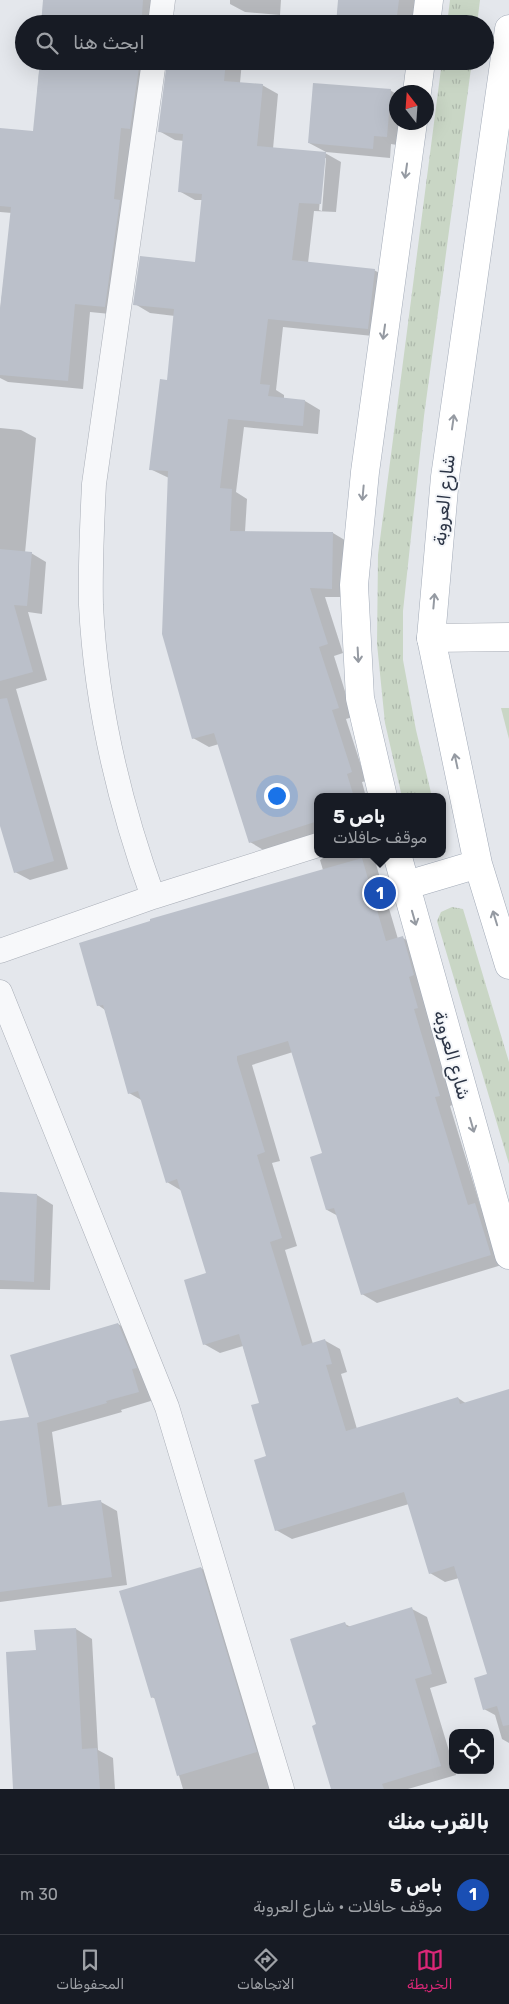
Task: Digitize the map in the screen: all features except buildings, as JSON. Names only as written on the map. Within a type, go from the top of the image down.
[{"type":"main road","points":[[427,15],[429,0]]},
{"type":"main road","name":"شارع العروبة","points":[[509,30],[445,477],[431,638],[478,864],[509,965]]},
{"type":"main road","points":[[418,85],[420,70]]},
{"type":"main road","points":[[382,793],[360,698],[354,585],[364,472],[412,130]]},
{"type":"main road","points":[[431,638],[509,637]]},
{"type":"main road","name":"شارع العروبة","points":[[398,858],[404,886],[509,1255]]},
{"type":"main road","points":[[404,886],[478,864]]},
{"type":"street","points":[[161,15],[163,0]]},
{"type":"street","points":[[153,70],[94,484],[91,606],[96,666],[105,726],[129,827],[154,897]]},
{"type":"street","points":[[0,951],[154,897],[314,846]]},
{"type":"street","points":[[0,992],[167,1407],[282,1789]]},
{"type":"green space","points":[[450,0],[480,0],[478,15],[448,15]]},
{"type":"green space","points":[[441,70],[471,70],[424,416],[403,611],[403,660],[416,730],[431,793],[401,793],[385,723],[377,644],[378,555]]},
{"type":"green space","points":[[501,708],[509,708],[509,739]]},
{"type":"green space","points":[[452,907],[463,909],[509,1062],[509,1164],[437,921],[441,912]]},
{"type":"place","name":"باص 5","points":[[380,893]]}]
